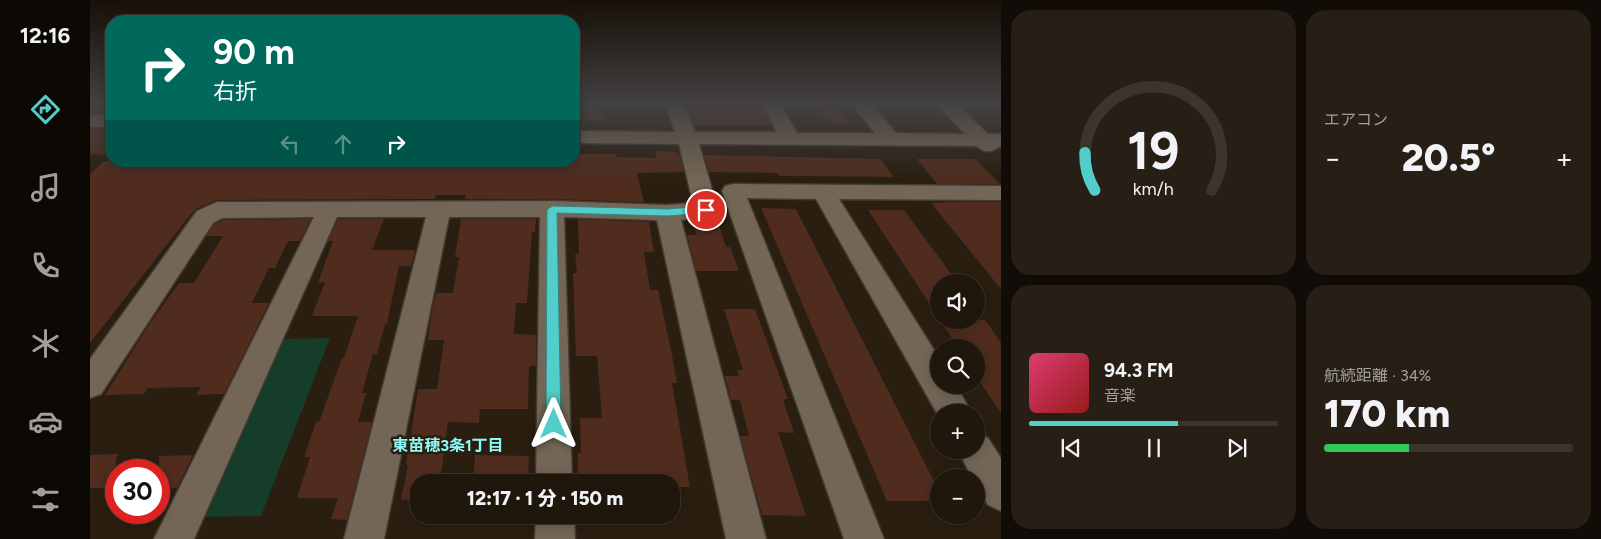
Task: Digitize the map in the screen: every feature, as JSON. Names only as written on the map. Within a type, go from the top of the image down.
[{"type":"street","points":[[90,384],[205,217],[217,210],[667,212],[706,210],[684,128]]},
{"type":"street","points":[[784,128],[791,139]]},
{"type":"street","points":[[881,128],[891,140]]},
{"type":"street","points":[[976,128],[992,140],[1001,157]]},
{"type":"street","points":[[580,137],[992,140]]},
{"type":"street","points":[[864,539],[733,191],[1001,193]]},
{"type":"street","points":[[824,192],[949,404]]},
{"type":"street","points":[[174,539],[329,210]]},
{"type":"street","points":[[364,539],[439,210]]},
{"type":"street","points":[[552,210],[554,474]]},
{"type":"street","points":[[667,212],[746,539]]},
{"type":"street","points":[[981,459],[1001,492]]},
{"type":"street","points":[[555,524],[555,539]]},
{"type":"green space","points":[[330,338],[261,516],[199,517],[280,339]]},
{"type":"building","points":[[90,129],[105,129],[105,155],[90,154]]},
{"type":"building","points":[[655,151],[677,152],[677,155],[680,155],[684,172],[637,173],[644,202],[465,199],[466,195],[436,195],[435,199],[216,200],[196,209],[191,214],[90,343],[90,174],[104,161],[105,167],[580,167],[580,154],[616,154],[617,157],[656,158]]},
{"type":"building","points":[[704,155],[880,159],[894,177],[779,176],[777,173],[709,172]]},
{"type":"building","points":[[917,159],[975,159],[1000,184],[937,184]]},
{"type":"building","points":[[1001,202],[1001,289],[931,203]]},
{"type":"building","points":[[761,208],[796,209],[930,473],[930,501],[887,501]]},
{"type":"building","points":[[868,210],[904,210],[951,274],[930,274],[930,304]]},
{"type":"building","points":[[311,219],[300,241],[288,241],[275,268],[269,268],[252,303],[269,303],[224,394],[196,395],[201,387],[148,388],[144,394],[105,395],[150,323],[179,283],[194,283],[223,236],[206,236],[214,224],[222,220]]},
{"type":"building","points":[[338,219],[384,219],[372,250],[415,250],[411,266],[399,266],[387,324],[385,324],[377,354],[373,354],[362,393],[366,393],[358,422],[372,422],[347,520],[331,519],[338,498],[297,498],[310,457],[304,457],[316,422],[319,422],[342,358],[344,358],[358,316],[312,316],[325,282],[318,283],[333,241],[328,241]]},
{"type":"building","points":[[461,219],[536,219],[535,232],[532,232],[527,303],[516,303],[514,334],[536,335],[536,366],[529,366],[528,409],[480,409],[479,423],[448,422],[441,474],[410,474],[410,500],[401,500],[408,465],[406,465],[418,389],[437,389],[444,340],[428,340],[432,310],[436,293],[453,293],[459,257],[455,257]]},
{"type":"building","points":[[578,219],[649,222],[654,252],[644,252],[650,290],[658,290],[672,355],[677,383],[672,383],[690,487],[680,487],[680,474],[578,474],[578,453],[581,453],[580,418],[602,418],[597,356],[576,356],[573,273],[577,273],[575,254],[579,254]]},
{"type":"building","points":[[700,219],[717,219],[726,247],[730,247],[739,271],[696,271],[687,235],[696,235],[693,221],[701,221]]},
{"type":"building","points":[[724,309],[755,309],[788,399],[783,399],[794,433],[778,432],[806,516],[762,515],[740,436],[749,436],[740,400],[731,400],[725,376],[739,376],[737,370],[743,370]]},
{"type":"building","points":[[985,320],[1001,343],[1001,413],[985,389],[985,339],[952,339],[946,329],[985,329]]},
{"type":"building","points":[[119,454],[116,459],[105,459],[105,488],[90,488],[90,455]]},
{"type":"building","points":[[193,455],[177,488],[170,488],[170,459],[159,459],[159,456]]},
{"type":"building","points":[[475,455],[529,456],[528,474],[474,474]]},
{"type":"district","name":"東苗穂3条1丁目","points":[[448,445]]},
{"type":"route","points":[[554,424],[552,210],[667,212],[706,210]]}]
